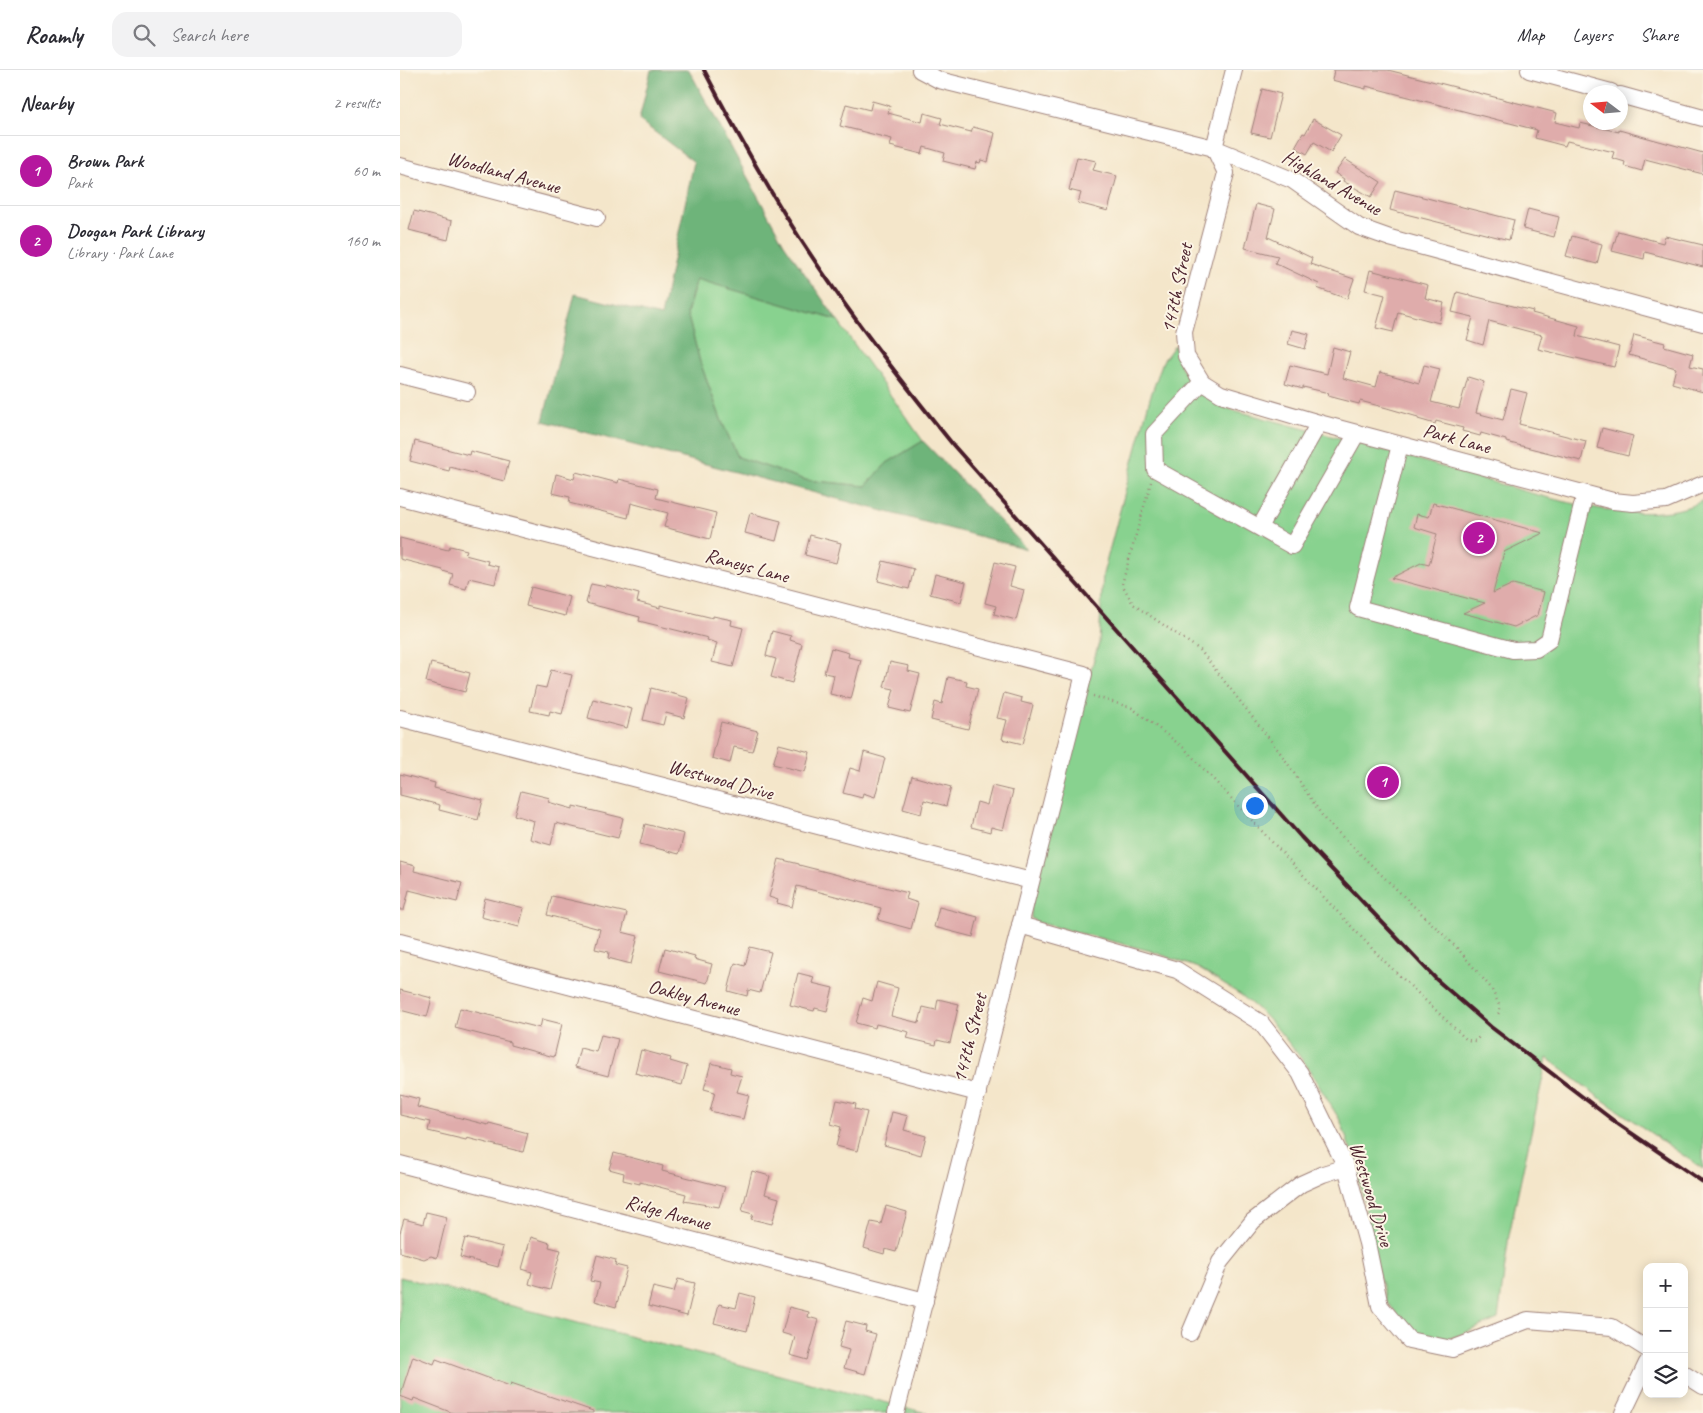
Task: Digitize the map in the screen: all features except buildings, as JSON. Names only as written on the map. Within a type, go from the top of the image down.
[{"type":"street","name":"Highland Avenue","points":[[920,70],[939,80],[1214,148],[1292,180],[1359,227],[1390,238],[1703,323]]},
{"type":"street","points":[[1214,148],[1234,70]]},
{"type":"street","points":[[1529,70],[1585,85]]},
{"type":"street","points":[[1628,97],[1703,118]]},
{"type":"street","name":"147th Street","points":[[1202,382],[1186,356],[1184,332],[1226,173],[1214,148]]},
{"type":"street","name":"Woodland Avenue","points":[[400,166],[597,218]]},
{"type":"street","points":[[400,375],[467,392]]},
{"type":"street","points":[[1202,382],[1154,434],[1155,469],[1292,546],[1357,433]]},
{"type":"street","name":"Park Lane","points":[[1202,382],[1221,394],[1319,423],[1613,501],[1633,503],[1666,500],[1703,484]]},
{"type":"street","points":[[1260,527],[1319,423]]},
{"type":"street","points":[[1400,445],[1358,608],[1513,650],[1536,649],[1549,640],[1585,494]]},
{"type":"street","name":"Raneys Lane","points":[[400,497],[1084,674]]},
{"type":"street","name":"147th Street","points":[[896,1413],[1084,674]]},
{"type":"street","name":"Westwood Drive","points":[[400,718],[1031,882]]},
{"type":"street","name":"Westwood Drive","points":[[1020,925],[1177,970],[1260,1023],[1300,1074],[1346,1167],[1367,1243],[1380,1306],[1409,1340],[1452,1348],[1528,1320],[1612,1327],[1643,1346]]},
{"type":"street","name":"Oakley Avenue","points":[[400,942],[978,1093]]},
{"type":"street","name":"Ridge Avenue","points":[[400,1164],[925,1301]]},
{"type":"street","points":[[1190,1332],[1220,1262],[1253,1221],[1301,1184],[1323,1174],[1346,1167]]},
{"type":"street","points":[[1623,1413],[1643,1371]]},
{"type":"street","points":[[1688,1377],[1703,1386]]},
{"type":"path","points":[[1155,469],[1122,584],[1133,604],[1200,650],[1282,755],[1325,820],[1458,949],[1491,988],[1500,1007],[1496,1017]]},
{"type":"path","points":[[1079,692],[1132,708],[1184,748],[1380,957],[1467,1040],[1475,1041],[1481,1035]]},
{"type":"green space","points":[[651,70],[689,70],[784,244],[837,320],[696,279],[687,313],[700,362],[722,422],[738,457],[805,480],[866,486],[887,463],[923,441],[1027,549],[543,421],[575,294],[661,316],[694,162],[639,120]]},
{"type":"green space","points":[[697,279],[837,320],[923,441],[887,463],[866,486],[805,480],[738,457],[722,422],[700,362],[687,313]]},
{"type":"green space","points":[[1175,345],[1181,366],[1192,384],[1207,397],[1226,408],[1380,449],[1538,495],[1597,508],[1627,512],[1655,512],[1681,509],[1703,500],[1703,1169],[1600,1098],[1547,1058],[1509,1235],[1498,1319],[1447,1339],[1425,1337],[1412,1332],[1387,1302],[1371,1250],[1365,1205],[1356,1166],[1341,1122],[1305,1063],[1261,1012],[1241,995],[1198,968],[1151,951],[1036,922],[1031,918],[1031,908],[1099,643],[1103,574],[1150,398],[1163,361]]},
{"type":"green space","points":[[400,1277],[888,1403],[927,1413],[400,1413]]},
{"type":"railway","points":[[704,70],[733,125],[797,234],[846,307],[907,387],[954,446],[1301,837],[1437,980],[1491,1027],[1618,1124],[1703,1182]]},
{"type":"place","name":"Doogan Park Library","points":[[1479,538]]},
{"type":"place","name":"Brown Park","points":[[1383,782]]}]
